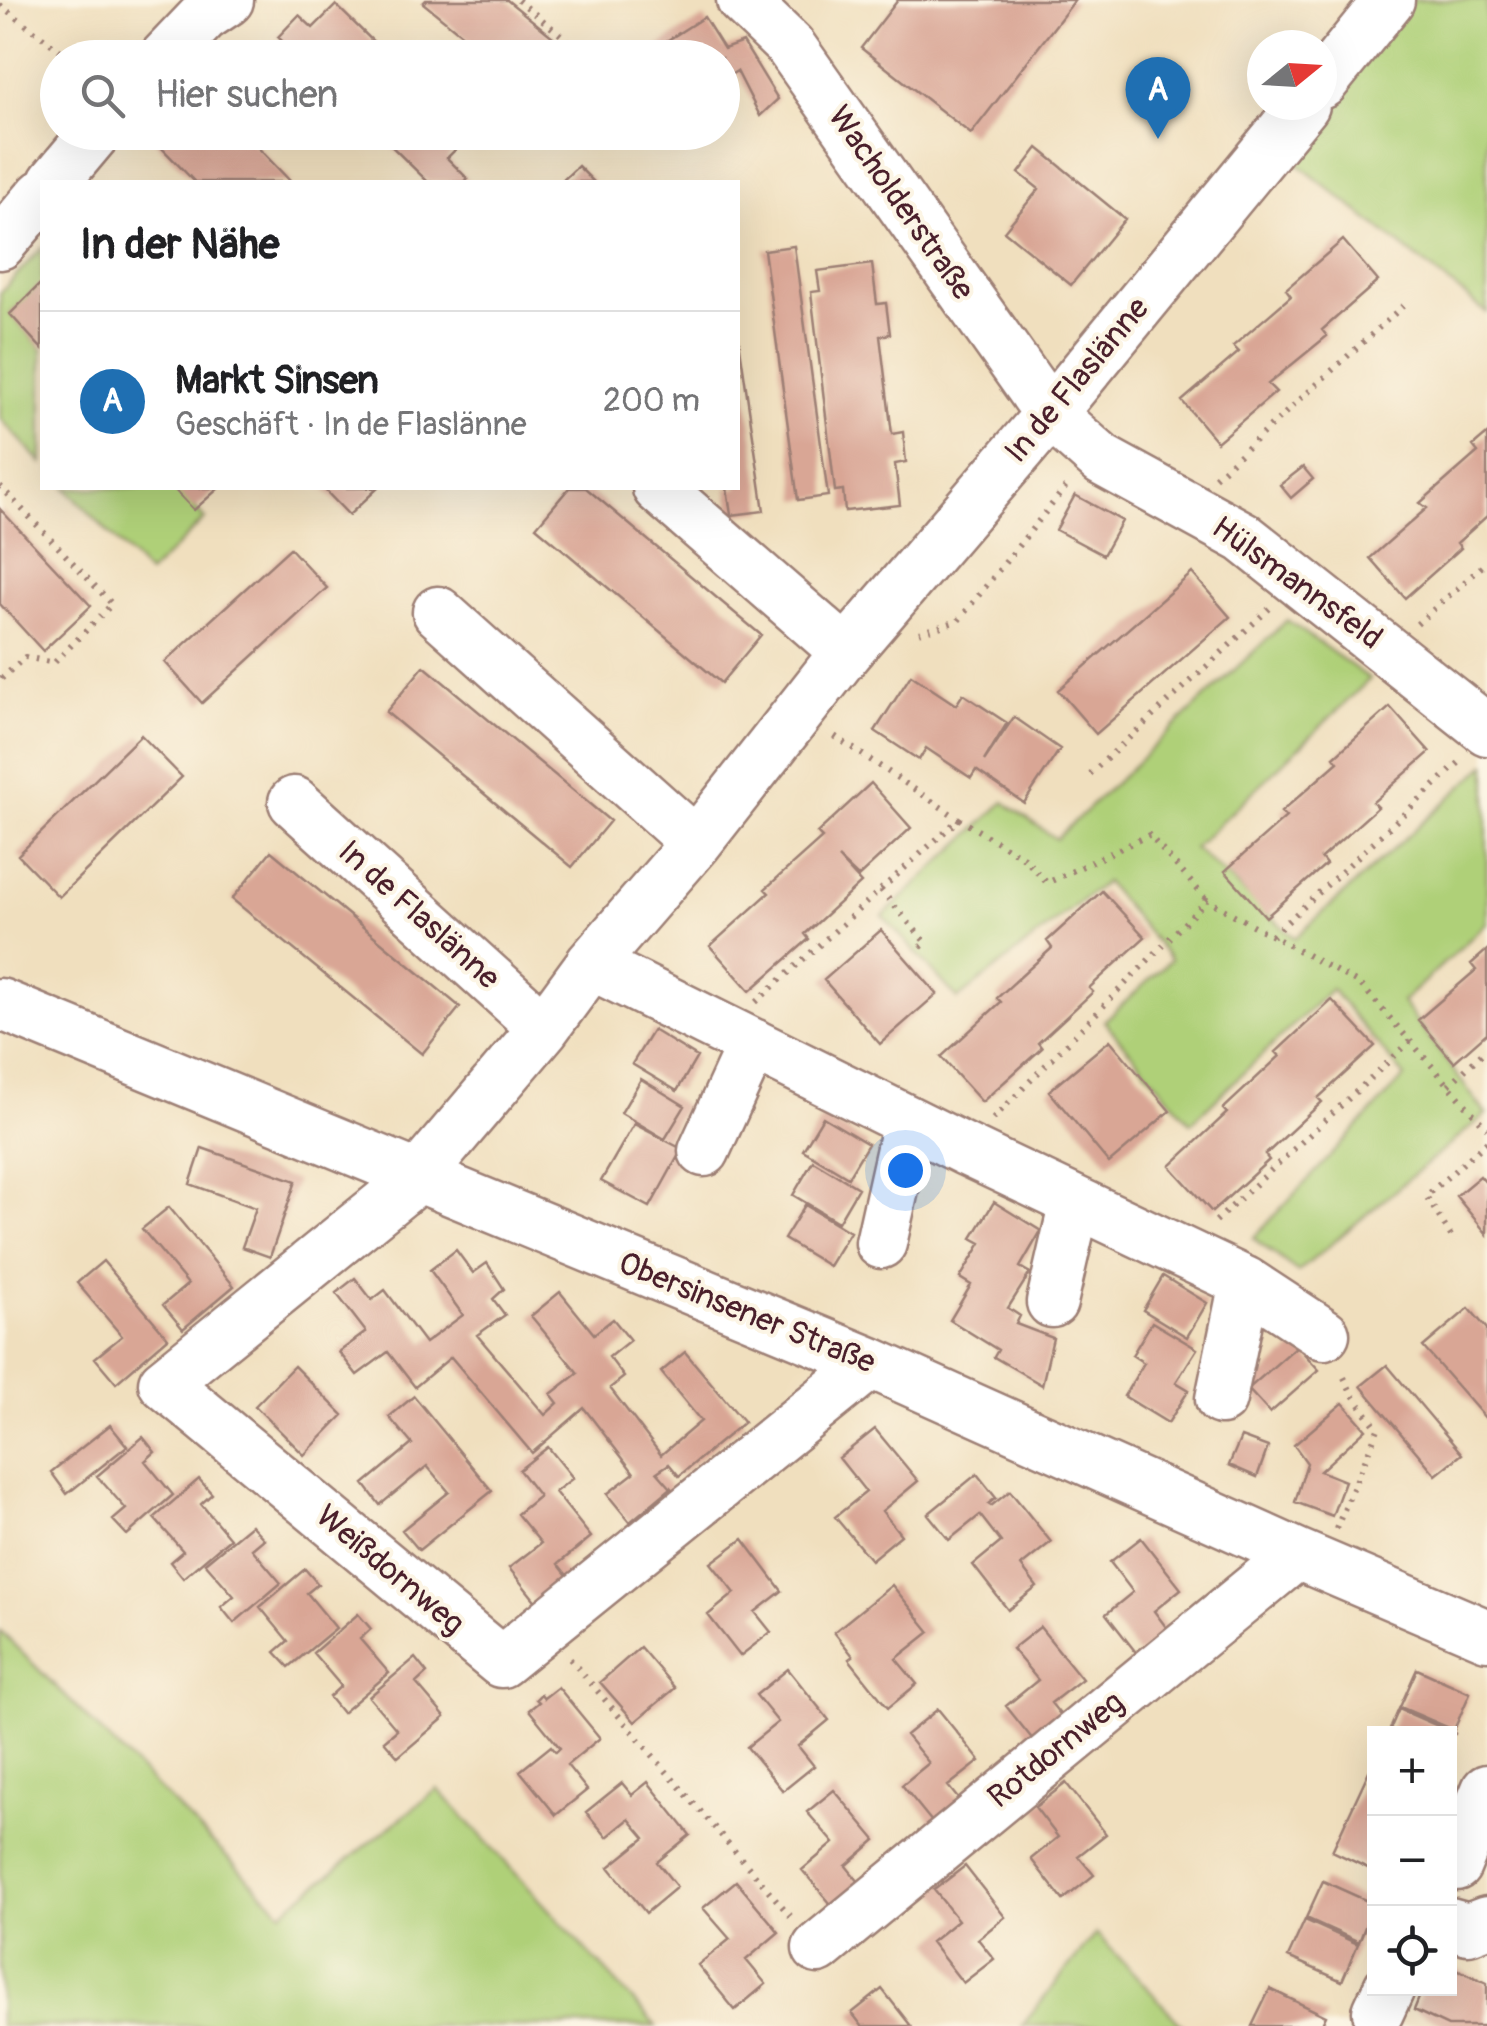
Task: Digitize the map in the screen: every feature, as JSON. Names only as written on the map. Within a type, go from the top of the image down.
[{"type":"street","points":[[181,40],[204,16],[228,0]]},
{"type":"street","name":"Wacholderstraße","points":[[742,0],[790,46],[1050,414]]},
{"type":"street","points":[[1337,65],[1390,0]]},
{"type":"street","name":"In de Flaslänne","points":[[417,1178],[544,1028],[591,964],[696,843],[846,652],[1050,414],[1292,120]]},
{"type":"street","points":[[56,180],[81,150]]},
{"type":"street","points":[[0,244],[40,198]]},
{"type":"street","name":"Hülsmannsfeld","points":[[1050,414],[1094,453],[1242,537],[1387,649],[1477,743]]},
{"type":"street","points":[[660,490],[846,652]]},
{"type":"street","points":[[438,612],[696,843]]},
{"type":"street","name":"In de Flaslänne","points":[[294,802],[544,1028]]},
{"type":"street","points":[[591,964],[908,1122],[1245,1282],[1324,1334]]},
{"type":"street","name":"Obersinsener Straße","points":[[0,1004],[417,1178],[1316,1542],[1487,1635]]},
{"type":"street","points":[[704,1151],[740,1038]]},
{"type":"street","points":[[880,1243],[908,1122]]},
{"type":"street","name":"Weißdornweg","points":[[417,1178],[164,1383],[501,1662],[870,1363]]},
{"type":"street","points":[[1052,1302],[1075,1202]]},
{"type":"street","points":[[1221,1398],[1245,1282]]},
{"type":"street","name":"Rotdornweg","points":[[818,1948],[1316,1542]]},
{"type":"street","points":[[1464,1869],[1487,1790]]},
{"type":"street","points":[[1457,1926],[1468,1930],[1487,1922]]},
{"type":"path","points":[[518,0],[567,40]]},
{"type":"path","points":[[0,5],[46,40]]},
{"type":"path","points":[[1184,505],[1405,304]]},
{"type":"path","points":[[911,633],[958,621],[1094,453]]},
{"type":"path","points":[[0,486],[112,604],[54,662],[25,657],[0,680]]},
{"type":"path","points":[[1387,649],[1487,562]]},
{"type":"path","points":[[1090,774],[1290,590],[1303,584]]},
{"type":"path","points":[[800,712],[1024,858],[1048,883],[1149,835],[1207,900],[1361,985],[1487,1129]]},
{"type":"path","points":[[1272,936],[1477,743]]},
{"type":"path","points":[[740,1038],[880,890],[959,819]]},
{"type":"path","points":[[880,890],[926,943],[916,951]]},
{"type":"path","points":[[966,1150],[1207,900]]},
{"type":"path","points":[[1181,1252],[1412,1040]]},
{"type":"path","points":[[1449,1085],[1487,1048]]},
{"type":"path","points":[[1451,1236],[1426,1196],[1487,1142]]},
{"type":"path","points":[[1316,1542],[1378,1429],[1352,1394],[1324,1334]]},
{"type":"path","points":[[543,1628],[818,1948]]},
{"type":"green space","points":[[1401,0],[1487,0],[1487,313],[1280,150],[1304,120],[1337,120],[1337,79]]},
{"type":"green space","points":[[40,250],[40,286],[10,314],[40,346],[40,461],[0,418],[0,293]]},
{"type":"green space","points":[[68,490],[177,490],[205,519],[148,574]]},
{"type":"green space","points":[[1287,620],[1370,679],[1194,848],[1295,938],[1487,764],[1487,923],[1402,1002],[1486,1114],[1298,1272],[1253,1238],[1405,1077],[1331,989],[1191,1123],[1104,1021],[1171,960],[1105,882],[958,999],[883,916],[1004,802],[1056,839]]},
{"type":"green space","points":[[0,1631],[282,1912],[438,1789],[656,2026],[0,2026]]},
{"type":"green space","points":[[1096,1933],[1183,2026],[1022,2026]]},
{"type":"building","points":[[507,0],[557,40],[469,40],[423,3]]},
{"type":"building","points":[[898,0],[1075,0],[971,134],[861,48]]},
{"type":"building","points":[[336,5],[372,40],[278,37],[299,15],[313,28]]},
{"type":"building","points":[[704,17],[718,40],[668,40]]},
{"type":"building","points":[[743,42],[778,99],[760,116],[740,77]]},
{"type":"building","points":[[1038,148],[1125,219],[1071,285],[1004,231],[1039,189],[1019,173]]},
{"type":"building","points":[[164,150],[260,150],[289,180],[193,180]]},
{"type":"building","points":[[395,150],[455,150],[447,158],[468,179],[426,180]]},
{"type":"building","points":[[578,166],[592,180],[563,180]]},
{"type":"building","points":[[1343,240],[1378,281],[1322,330],[1327,336],[1268,384],[1276,392],[1217,442],[1182,401],[1239,352],[1233,346],[1291,296],[1286,289]]},
{"type":"building","points":[[794,246],[828,496],[798,500],[764,250]]},
{"type":"building","points":[[872,264],[877,304],[886,303],[890,334],[880,336],[892,434],[903,432],[906,462],[895,464],[900,505],[845,511],[843,490],[835,491],[811,292],[820,291],[817,271]]},
{"type":"building","points":[[40,284],[40,347],[10,314]]},
{"type":"building","points":[[740,347],[764,511],[731,515],[727,490],[740,490]]},
{"type":"building","points":[[1487,434],[1487,516],[1457,543],[1461,548],[1405,598],[1370,558],[1427,508],[1420,503],[1478,452],[1473,446]]},
{"type":"building","points":[[1303,467],[1313,479],[1291,498],[1280,485]]},
{"type":"building","points":[[175,490],[217,490],[194,510]]},
{"type":"building","points":[[325,490],[376,490],[349,515]]},
{"type":"building","points":[[567,490],[588,490],[761,635],[721,683],[536,527]]},
{"type":"building","points":[[1075,495],[1122,521],[1103,555],[1056,530]]},
{"type":"building","points":[[0,509],[91,606],[43,651],[0,604]]},
{"type":"building","points":[[290,548],[327,588],[202,703],[165,662]]},
{"type":"building","points":[[1192,573],[1230,617],[1096,734],[1058,690]]},
{"type":"building","points":[[424,666],[610,821],[572,867],[386,712]]},
{"type":"building","points":[[911,675],[956,705],[963,694],[1007,723],[984,761],[1014,717],[1060,749],[1024,803],[976,770],[971,778],[926,748],[919,760],[875,731]]},
{"type":"building","points":[[1390,707],[1430,752],[1373,802],[1378,807],[1321,858],[1326,864],[1266,917],[1225,871],[1286,817],[1281,812],[1338,762],[1334,757]]},
{"type":"building","points":[[141,735],[182,777],[59,897],[18,855]]},
{"type":"building","points":[[871,783],[911,828],[858,877],[838,858],[861,883],[805,934],[809,939],[750,991],[710,946],[769,893],[765,889],[822,838],[817,833]]},
{"type":"building","points":[[271,851],[460,1007],[422,1054],[232,899]]},
{"type":"building","points":[[1102,891],[1145,937],[1089,988],[1093,992],[1038,1043],[1042,1048],[982,1102],[941,1057],[1001,1002],[997,998],[1052,948],[1047,941]]},
{"type":"building","points":[[881,930],[937,994],[880,1044],[824,980]]},
{"type":"building","points":[[1487,950],[1487,1033],[1454,1062],[1418,1020],[1476,970],[1471,964]]},
{"type":"building","points":[[1332,1000],[1375,1046],[1318,1098],[1322,1102],[1265,1155],[1269,1160],[1212,1212],[1170,1166],[1227,1113],[1223,1109]]},
{"type":"building","points":[[653,1030],[697,1057],[677,1091],[632,1064]]},
{"type":"building","points":[[1110,1040],[1170,1111],[1109,1163],[1049,1091]]},
{"type":"building","points":[[641,1079],[685,1106],[665,1139],[621,1113]]},
{"type":"building","points":[[823,1117],[868,1144],[848,1177],[803,1150]]},
{"type":"building","points":[[634,1124],[682,1149],[650,1207],[601,1181]]},
{"type":"building","points":[[202,1148],[296,1181],[270,1257],[242,1247],[256,1208],[190,1184]]},
{"type":"building","points":[[813,1161],[858,1188],[838,1222],[793,1195]]},
{"type":"building","points":[[1480,1176],[1487,1184],[1487,1234],[1456,1196]]},
{"type":"building","points":[[994,1202],[1041,1231],[1020,1267],[1030,1273],[1008,1308],[1020,1316],[1016,1324],[1053,1338],[1042,1385],[994,1357],[998,1350],[950,1320],[971,1285],[960,1278],[981,1243],[972,1238]]},
{"type":"building","points":[[805,1205],[850,1232],[829,1266],[784,1239]]},
{"type":"building","points":[[169,1207],[234,1286],[183,1329],[163,1305],[188,1284],[142,1229]]},
{"type":"building","points":[[456,1250],[473,1273],[487,1263],[504,1289],[493,1299],[505,1315],[477,1335],[545,1415],[558,1403],[551,1394],[578,1373],[531,1316],[560,1292],[594,1334],[613,1319],[630,1340],[609,1357],[624,1377],[610,1388],[661,1455],[701,1421],[661,1372],[685,1352],[744,1422],[679,1476],[669,1464],[657,1472],[671,1488],[630,1522],[607,1494],[634,1473],[584,1408],[532,1453],[451,1357],[415,1387],[388,1352],[357,1375],[339,1352],[366,1332],[336,1293],[355,1278],[372,1300],[385,1290],[425,1343],[463,1315],[430,1270]]},
{"type":"building","points":[[103,1261],[168,1338],[116,1383],[95,1358],[122,1336],[77,1283]]},
{"type":"building","points":[[1163,1276],[1207,1303],[1187,1337],[1143,1310]]},
{"type":"building","points":[[1469,1308],[1487,1329],[1487,1420],[1423,1347]]},
{"type":"building","points":[[1152,1322],[1197,1349],[1176,1382],[1189,1390],[1168,1423],[1124,1396],[1144,1363],[1132,1355]]},
{"type":"building","points":[[1297,1346],[1319,1370],[1270,1413],[1248,1389]]},
{"type":"building","points":[[1387,1365],[1462,1454],[1436,1475],[1361,1386]]},
{"type":"building","points":[[294,1366],[343,1415],[304,1455],[255,1406]]},
{"type":"building","points":[[414,1396],[492,1491],[419,1550],[402,1530],[449,1492],[427,1466],[380,1505],[364,1484],[412,1444],[389,1417]]},
{"type":"building","points":[[1343,1403],[1366,1429],[1320,1471],[1345,1481],[1332,1516],[1295,1502],[1307,1463],[1294,1445]]},
{"type":"building","points":[[110,1425],[127,1446],[67,1494],[51,1472]]},
{"type":"building","points":[[875,1429],[918,1481],[882,1511],[901,1535],[871,1560],[835,1517],[866,1492],[839,1458]]},
{"type":"building","points":[[143,1437],[155,1452],[145,1461],[173,1495],[127,1535],[113,1520],[126,1509],[97,1476]]},
{"type":"building","points":[[1241,1437],[1268,1447],[1257,1477],[1229,1465]]},
{"type":"building","points":[[548,1447],[573,1478],[555,1492],[591,1537],[558,1564],[574,1584],[542,1609],[509,1568],[541,1543],[517,1514],[539,1496],[519,1470]]},
{"type":"building","points":[[977,1474],[996,1498],[988,1504],[991,1506],[1010,1491],[1051,1542],[1021,1566],[1037,1587],[1008,1610],[973,1565],[1001,1542],[980,1515],[949,1540],[928,1514]]},
{"type":"building","points":[[199,1479],[212,1494],[201,1504],[230,1538],[183,1578],[170,1562],[183,1551],[154,1518]]},
{"type":"building","points":[[251,1525],[264,1539],[252,1549],[281,1583],[234,1623],[221,1607],[234,1596],[205,1563]]},
{"type":"building","points":[[1141,1538],[1181,1589],[1154,1611],[1169,1631],[1138,1655],[1106,1614],[1133,1592],[1110,1562]]},
{"type":"building","points":[[743,1539],[782,1591],[755,1612],[771,1632],[740,1656],[708,1615],[735,1593],[711,1563]]},
{"type":"building","points":[[305,1569],[318,1584],[307,1593],[336,1628],[289,1667],[275,1652],[288,1641],[260,1607]]},
{"type":"building","points":[[892,1585],[930,1632],[896,1659],[917,1684],[888,1708],[849,1659],[853,1656],[834,1632]]},
{"type":"building","points":[[358,1614],[371,1629],[360,1639],[389,1673],[342,1713],[329,1697],[341,1686],[313,1653]]},
{"type":"building","points":[[1040,1627],[1082,1679],[1051,1703],[1067,1723],[1038,1746],[1006,1706],[1038,1680],[1012,1649]]},
{"type":"building","points":[[640,1647],[675,1688],[635,1722],[600,1682]]},
{"type":"building","points":[[415,1658],[427,1673],[416,1683],[445,1717],[398,1757],[384,1741],[397,1730],[369,1697]]},
{"type":"building","points":[[788,1669],[829,1720],[798,1746],[814,1766],[783,1791],[747,1747],[778,1722],[756,1695]]},
{"type":"building","points":[[1417,1669],[1470,1693],[1456,1726],[1445,1726],[1400,1707]]},
{"type":"building","points":[[558,1687],[600,1738],[567,1765],[587,1790],[556,1815],[520,1771],[551,1746],[556,1752],[560,1748],[529,1710],[539,1702],[536,1699],[541,1694],[544,1698]]},
{"type":"building","points":[[938,1709],[980,1761],[948,1786],[964,1806],[937,1828],[902,1785],[929,1763],[906,1735]]},
{"type":"building","points":[[1399,1709],[1438,1726],[1392,1726]]},
{"type":"building","points":[[1367,1775],[1367,1868],[1332,1851]]},
{"type":"building","points":[[648,1782],[690,1835],[657,1862],[677,1887],[646,1913],[609,1867],[645,1838],[629,1819],[607,1837],[586,1812],[622,1783],[632,1795]]},
{"type":"building","points":[[1066,1783],[1106,1834],[1078,1856],[1094,1875],[1063,1900],[1031,1859],[1058,1837],[1035,1807]]},
{"type":"building","points":[[834,1790],[876,1840],[846,1866],[863,1887],[836,1910],[802,1870],[834,1843],[807,1812]]},
{"type":"building","points":[[965,1866],[1005,1917],[978,1939],[994,1959],[963,1983],[931,1942],[958,1920],[934,1890]]},
{"type":"building","points":[[736,1881],[779,1932],[746,1960],[766,1984],[735,2010],[698,1965],[730,1939],[703,1908]]},
{"type":"building","points":[[1323,1881],[1367,1901],[1367,1922],[1359,1942],[1306,1918]]},
{"type":"building","points":[[1305,1920],[1358,1944],[1342,1981],[1288,1957]]},
{"type":"building","points":[[1457,1969],[1487,1983],[1487,2026],[1448,2026],[1414,2010],[1420,1996],[1457,1996]]},
{"type":"building","points":[[882,1989],[911,2026],[862,2026],[852,2013]]},
{"type":"building","points":[[1270,1989],[1326,2016],[1321,2026],[1252,2026]]},
{"type":"place","name":"Markt Sinsen","points":[[1158,139]]}]
